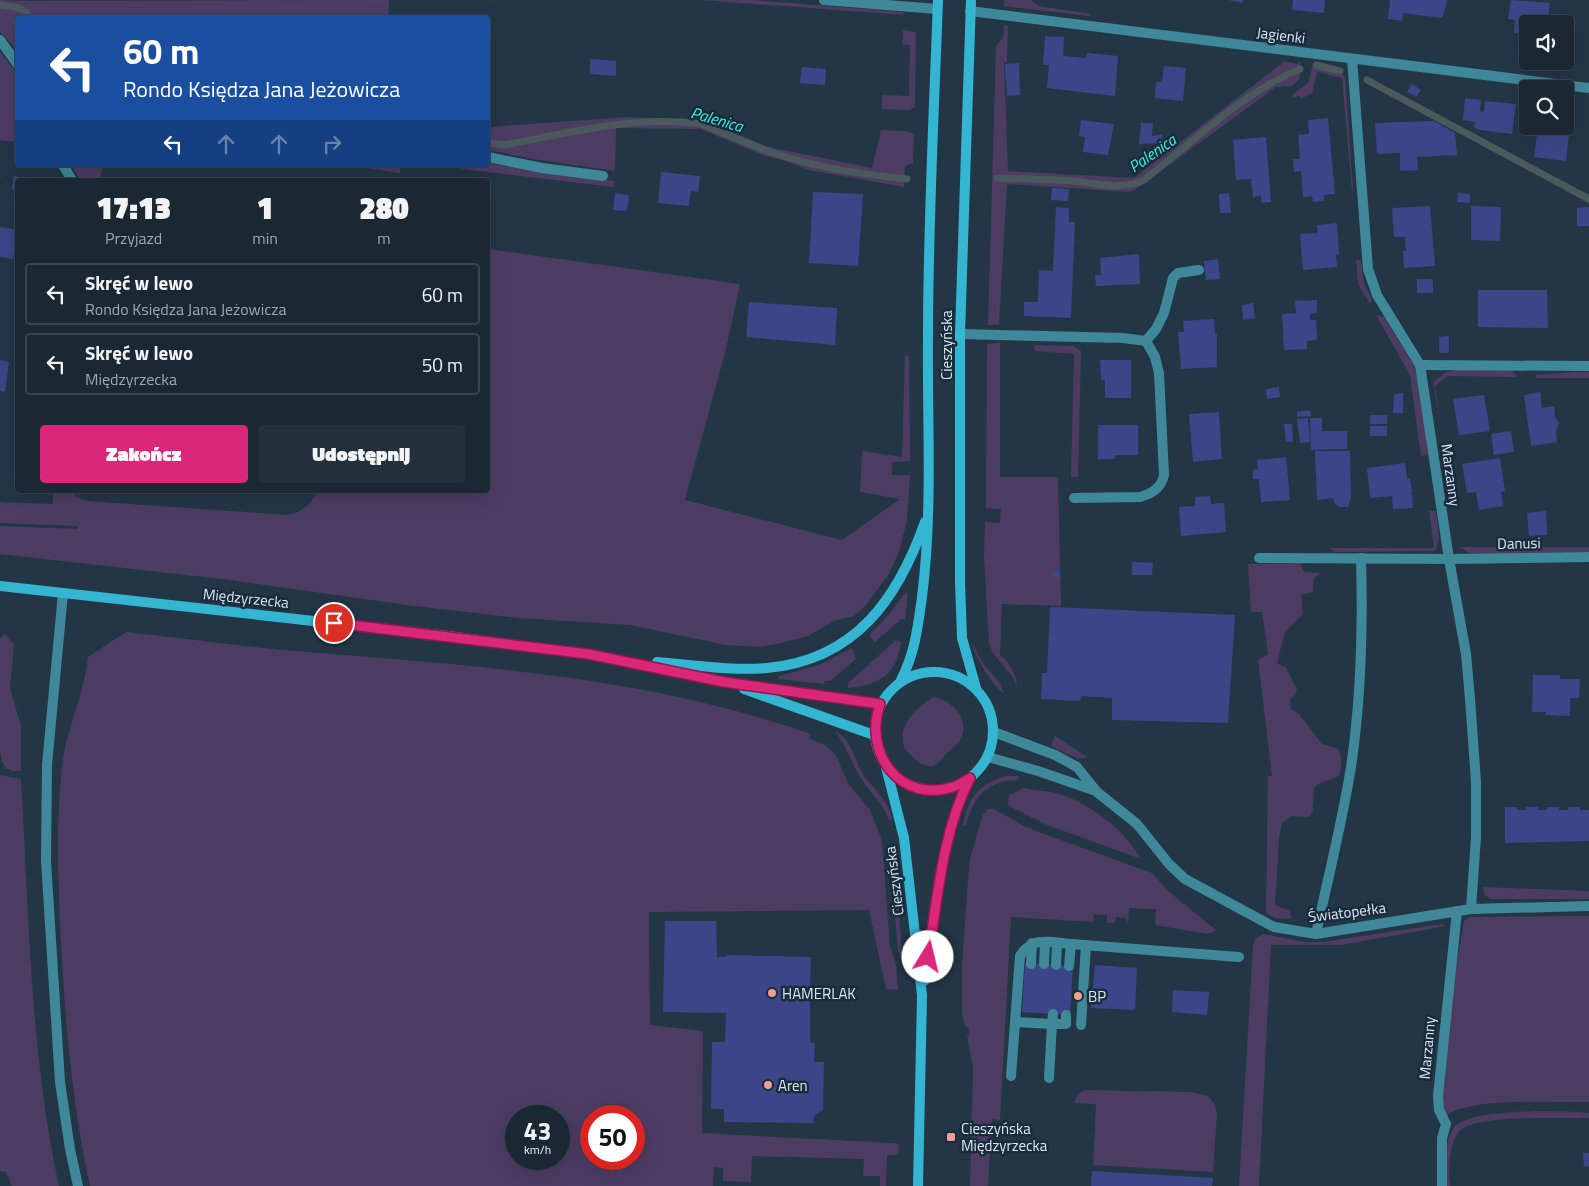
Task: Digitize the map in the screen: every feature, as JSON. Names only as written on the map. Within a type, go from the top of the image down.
[{"type":"main road","name":"Cieszyńska","points":[[971,0],[960,334],[961,626],[967,662],[976,688]]},
{"type":"main road","name":"Cieszyńska","points":[[902,680],[909,666],[917,638],[925,571],[929,511],[928,334],[938,5]]},
{"type":"main road","points":[[588,654],[713,667],[755,668],[793,664],[818,655],[858,631],[892,595],[914,554],[929,511]]},
{"type":"main road","name":"Międzyrzecka","points":[[0,586],[438,635],[588,654],[724,682],[880,704]]},
{"type":"main road","points":[[936,674],[962,680],[976,688],[989,708],[994,732],[988,757],[970,778],[954,787],[935,791],[916,788],[900,780],[886,766],[878,751],[874,734],[875,719],[880,704],[889,691],[902,680],[914,675],[936,674]]},
{"type":"main road","name":"Międzyrzecka","points":[[724,682],[874,734]]},
{"type":"main road","name":"Cieszyńska","points":[[886,766],[904,838],[922,994],[918,1186]]},
{"type":"main road","name":"Cieszyńska","points":[[922,994],[950,828],[960,798],[970,778]]},
{"type":"street","points":[[824,0],[938,5]]},
{"type":"street","name":"Jagienki","points":[[970,11],[1589,88]]},
{"type":"street","points":[[0,40],[15,61]]},
{"type":"street","name":"Marzanny","points":[[1352,59],[1353,96],[1370,278],[1377,295],[1420,365],[1449,559],[1466,654],[1474,754],[1476,857],[1471,909]]},
{"type":"street","points":[[490,156],[542,168],[603,176]]},
{"type":"street","points":[[64,167],[71,178]]},
{"type":"street","points":[[1146,341],[1156,329],[1164,313],[1173,278],[1178,273],[1199,270]]},
{"type":"street","points":[[960,334],[1123,338],[1146,341]]},
{"type":"street","points":[[1074,498],[1140,497],[1150,494],[1162,482],[1164,475],[1159,373],[1155,357],[1146,341]]},
{"type":"street","points":[[1420,365],[1589,366]]},
{"type":"street","name":"Danusi","points":[[1259,558],[1449,559],[1589,557]]},
{"type":"street","points":[[1316,934],[1350,767],[1361,634],[1361,558]]},
{"type":"street","points":[[63,593],[47,764],[46,861],[60,1082],[70,1149],[78,1186]]},
{"type":"street","name":"Światopełka","points":[[994,732],[1066,760],[1077,767],[1097,792],[1137,824],[1169,864],[1185,879],[1274,927],[1316,934],[1342,932],[1471,909],[1589,906]]},
{"type":"street","name":"Światopełka","points":[[988,757],[1033,769],[1097,792]]},
{"type":"street","name":"Marzanny","points":[[1442,1186],[1442,1138],[1446,1124],[1438,1110],[1438,1096],[1457,911]]},
{"type":"street","points":[[1044,964],[1045,942]]},
{"type":"street","points":[[1011,1076],[1020,956],[1025,948],[1032,943],[1045,942],[1239,957]]},
{"type":"street","points":[[1031,964],[1032,943]]},
{"type":"street","points":[[1056,965],[1057,943]]},
{"type":"street","points":[[1070,966],[1071,944]]},
{"type":"street","points":[[1081,1025],[1086,945]]},
{"type":"street","points":[[1015,1022],[1028,1017],[1052,1019],[1066,1024],[1066,1015]]},
{"type":"street","points":[[1049,1078],[1052,1019]]},
{"type":"shaded area","points":[[0,0],[389,0],[388,15],[15,15],[15,48],[0,32]]},
{"type":"shaded area","points":[[701,0],[753,0],[903,12],[904,15]]},
{"type":"shaded area","points":[[1004,0],[1031,0],[1038,6],[1092,14],[1089,16],[1004,6]]},
{"type":"shaded area","points":[[1004,25],[1008,26],[1007,62],[1004,62],[1008,171],[1134,178],[1285,61],[1297,64],[1300,62],[1301,73],[1292,86],[1276,87],[1136,189],[1129,192],[1007,184],[999,324],[1003,324],[988,325],[996,46],[1003,38]]},
{"type":"shaded area","points":[[903,30],[916,32],[915,107],[909,110],[882,109],[882,95],[909,96],[910,45],[902,44]]},
{"type":"shaded area","points":[[0,51],[15,74],[15,142],[0,140]]},
{"type":"shaded area","points":[[1316,67],[1341,73],[1345,77],[1352,192],[1342,78],[1317,72],[1312,93],[1301,99],[1299,96],[1292,98],[1293,94],[1308,83],[1312,68]]},
{"type":"shaded area","points":[[628,117],[702,120],[769,147],[872,168],[881,130],[906,131],[914,134],[913,163],[905,166],[904,187],[809,170],[783,160],[765,156],[700,129],[616,128],[615,171],[490,150],[490,127]]},
{"type":"shaded area","points":[[490,163],[533,171],[614,181],[614,187],[462,169],[462,167],[490,167]]},
{"type":"shaded area","points":[[72,167],[103,167],[100,178],[79,178]]},
{"type":"shaded area","points":[[361,167],[400,167],[400,173]]},
{"type":"shaded area","points":[[1576,189],[1589,195],[1589,204],[1566,191]]},
{"type":"shaded area","points":[[490,249],[740,284],[726,349],[685,500],[842,540],[900,499],[860,492],[862,451],[902,457],[905,355],[909,356],[910,461],[892,462],[892,475],[910,475],[907,521],[899,552],[889,574],[866,605],[854,616],[836,620],[808,636],[778,644],[757,647],[726,645],[630,625],[519,618],[414,606],[230,580],[0,554],[0,526],[78,529],[78,526],[0,523],[0,502],[53,504],[53,493],[73,493],[76,497],[88,501],[287,515],[298,512],[317,493],[490,493]]},
{"type":"shaded area","points":[[1356,259],[1361,261],[1364,283],[1372,300],[1370,304],[1358,284]]},
{"type":"shaded area","points":[[1376,315],[1384,317],[1414,365],[1421,396],[1428,455],[1421,456],[1410,375]]},
{"type":"shaded area","points":[[1000,343],[1000,477],[1058,477],[1061,606],[1002,604],[1000,656],[1013,670],[1017,687],[1015,681],[995,656],[989,644],[984,555],[985,522],[1000,523],[1001,509],[986,508],[987,344]]},
{"type":"shaded area","points":[[1034,345],[1073,346],[1081,351],[1078,477],[1071,477],[1074,354],[1035,351]]},
{"type":"shaded area","points":[[1456,370],[1511,370],[1518,377],[1448,376],[1435,386],[1441,426],[1433,382],[1446,372]]},
{"type":"shaded area","points":[[1589,372],[1589,378],[1536,378],[1535,375]]},
{"type":"shaded area","points":[[1429,511],[1436,511],[1439,538],[1435,551],[1335,552],[1329,548],[1434,548]]},
{"type":"shaded area","points":[[1458,547],[1589,547],[1589,552],[1484,554],[1470,553]]},
{"type":"shaded area","points":[[1300,563],[1304,572],[1321,573],[1314,578],[1313,592],[1301,595],[1303,614],[1285,632],[1277,663],[1286,668],[1297,689],[1295,695],[1290,699],[1291,709],[1299,714],[1322,744],[1339,749],[1341,769],[1335,778],[1314,788],[1313,810],[1309,817],[1291,816],[1282,823],[1279,838],[1275,905],[1290,911],[1291,919],[1275,918],[1266,913],[1268,776],[1272,776],[1258,660],[1268,654],[1262,612],[1251,612],[1248,564]]},
{"type":"shaded area","points":[[906,592],[908,593],[905,619],[901,619],[875,642],[870,637],[870,634],[886,618]]},
{"type":"shaded area","points":[[126,632],[274,649],[491,668],[556,676],[621,686],[685,699],[749,714],[811,734],[809,738],[825,745],[835,754],[849,785],[870,810],[882,841],[890,947],[896,965],[898,990],[886,989],[869,910],[649,912],[650,1025],[703,1031],[702,1133],[894,1143],[899,1145],[898,1155],[887,1155],[886,1186],[880,1186],[880,1176],[863,1176],[864,1159],[752,1156],[751,1182],[723,1181],[723,1168],[714,1167],[713,1186],[90,1186],[73,1088],[66,1022],[60,922],[58,844],[60,786],[64,753],[88,657]]},
{"type":"shaded area","points":[[5,634],[14,645],[10,688],[21,726],[21,771],[7,769],[3,764],[0,750],[0,639]]},
{"type":"shaded area","points":[[896,640],[901,642],[899,653],[890,671],[884,677],[868,685],[847,688],[849,682]]},
{"type":"shaded area","points":[[972,643],[982,662],[1000,683],[1004,693],[995,685],[985,671]]},
{"type":"shaded area","points":[[852,648],[856,659],[830,681],[824,681],[824,684],[779,679],[779,676],[819,665]]},
{"type":"shaded area","points":[[934,697],[946,701],[957,710],[963,723],[963,729],[958,743],[937,764],[931,766],[919,762],[907,751],[903,743],[903,734],[905,725],[910,717],[925,702]]},
{"type":"shaded area","points":[[836,731],[846,740],[863,774],[885,801],[892,820],[889,820],[883,808],[857,772]]},
{"type":"shaded area","points":[[1055,736],[1087,757],[1079,759],[1051,746]]},
{"type":"shaded area","points":[[0,775],[21,779],[36,1034],[49,1136],[59,1186],[12,1186],[6,1172],[0,1171]]},
{"type":"shaded area","points":[[1007,776],[1019,776],[1018,780],[998,783],[983,792],[973,806],[966,825],[963,825],[968,807],[977,793],[989,783]]},
{"type":"shaded area","points":[[1024,788],[1055,793],[1071,798],[1095,811],[1126,838],[1141,859],[1047,825],[1011,807],[1008,804],[1009,795]]},
{"type":"shaded area","points":[[988,809],[994,809],[1024,826],[1044,834],[1152,873],[1168,891],[1216,930],[1208,934],[1155,925],[1156,909],[1129,908],[1128,924],[1126,918],[1116,917],[1115,923],[1107,923],[1107,915],[1094,914],[1093,922],[1011,917],[1000,1120],[992,1119],[988,1186],[970,1186],[973,1067],[967,1036],[970,1035],[968,1027],[965,1027],[962,1011],[962,968],[970,859],[983,814]]},
{"type":"shaded area","points":[[894,844],[901,956],[898,951],[890,849]]},
{"type":"shaded area","points":[[1482,887],[1589,891],[1589,899],[1491,899],[1485,895]]},
{"type":"shaded area","points":[[1589,916],[1589,1102],[1491,1103],[1456,1110],[1444,1117],[1442,1106],[1451,996],[1464,921],[1470,917]]},
{"type":"shaded area","points":[[1442,924],[1446,926],[1342,945],[1271,945],[1259,1186],[1239,1186],[1253,945],[1255,939],[1264,934],[1304,942],[1323,942]]},
{"type":"shaded area","points":[[1085,1090],[1190,1092],[1208,1096],[1214,1103],[1217,1113],[1213,1172],[1093,1165],[1096,1104],[1074,1103],[1078,1094]]},
{"type":"shaded area","points":[[1516,1112],[1589,1113],[1589,1118],[1519,1118],[1480,1122],[1466,1127],[1458,1133],[1452,1146],[1449,1166],[1450,1186],[1447,1186],[1446,1157],[1448,1142],[1453,1129],[1462,1122],[1476,1117]]},
{"type":"building","points":[[1228,0],[1243,0],[1243,3]]},
{"type":"building","points":[[1293,0],[1325,0],[1324,13],[1292,10]]},
{"type":"building","points":[[1390,0],[1446,0],[1447,2],[1442,18],[1403,13],[1402,21],[1388,19]]},
{"type":"building","points":[[1511,0],[1550,3],[1548,15],[1519,15],[1519,33],[1514,33],[1515,20],[1508,19]]},
{"type":"building","points":[[1045,36],[1064,37],[1063,56],[1086,58],[1087,53],[1118,56],[1115,96],[1047,88],[1049,65],[1043,65]]},
{"type":"building","points":[[590,59],[616,61],[616,76],[590,74]]},
{"type":"building","points":[[1019,63],[1020,95],[1007,96],[1005,64]]},
{"type":"building","points":[[1164,66],[1186,68],[1183,101],[1155,98],[1156,82],[1162,82]]},
{"type":"building","points":[[802,67],[826,69],[825,85],[800,83]]},
{"type":"building","points":[[1412,84],[1421,90],[1416,97],[1407,92]]},
{"type":"building","points":[[1465,98],[1481,100],[1480,111],[1484,112],[1485,101],[1516,104],[1512,134],[1474,128],[1475,122],[1463,120]]},
{"type":"building","points":[[1328,118],[1335,194],[1324,195],[1324,201],[1313,202],[1312,196],[1303,197],[1301,171],[1294,172],[1293,159],[1300,159],[1298,135],[1309,134],[1308,120]]},
{"type":"building","points":[[1081,120],[1114,124],[1108,155],[1083,152],[1085,137],[1079,136]]},
{"type":"building","points":[[1434,121],[1455,133],[1457,155],[1417,157],[1418,170],[1400,171],[1400,153],[1377,154],[1375,123]]},
{"type":"building","points":[[1141,123],[1153,123],[1152,136],[1162,134],[1163,143],[1139,144]]},
{"type":"building","points":[[1537,135],[1569,135],[1566,161],[1534,157]]},
{"type":"building","points":[[1266,137],[1271,202],[1261,203],[1261,196],[1253,197],[1251,180],[1254,179],[1236,180],[1233,140]]},
{"type":"building","points":[[661,172],[700,176],[698,192],[691,191],[689,206],[658,203]]},
{"type":"building","points":[[14,176],[25,178],[15,178],[15,189],[12,189]]},
{"type":"building","points":[[1052,188],[1069,189],[1068,201],[1051,200]]},
{"type":"building","points":[[813,192],[863,194],[858,266],[809,263]]},
{"type":"building","points":[[615,193],[629,195],[627,211],[613,210]]},
{"type":"building","points":[[1229,193],[1231,213],[1220,213],[1219,194]]},
{"type":"building","points":[[1458,193],[1470,194],[1470,203],[1457,202]]},
{"type":"building","points":[[1430,206],[1435,266],[1404,268],[1403,251],[1406,251],[1405,237],[1394,237],[1392,208]]},
{"type":"building","points":[[1471,206],[1501,207],[1500,241],[1471,240]]},
{"type":"building","points":[[1056,207],[1069,208],[1069,222],[1075,222],[1071,318],[1024,316],[1024,302],[1038,302],[1039,270],[1053,271]]},
{"type":"building","points":[[1589,207],[1589,226],[1577,226],[1577,208]]},
{"type":"building","points":[[1337,223],[1339,254],[1336,255],[1337,267],[1303,270],[1300,234],[1318,233],[1317,225]]},
{"type":"building","points":[[0,227],[15,230],[13,259],[0,257]]},
{"type":"building","points":[[1139,254],[1140,284],[1096,286],[1095,275],[1101,275],[1100,258]]},
{"type":"building","points":[[1218,259],[1220,279],[1206,280],[1204,261]]},
{"type":"building","points":[[1417,279],[1433,279],[1433,293],[1417,293]]},
{"type":"building","points":[[1478,290],[1547,290],[1548,328],[1478,327]]},
{"type":"building","points":[[1317,300],[1317,313],[1310,314],[1310,320],[1316,320],[1317,340],[1307,341],[1307,349],[1284,350],[1282,314],[1296,313],[1295,301]]},
{"type":"building","points":[[749,302],[837,308],[835,345],[746,337]]},
{"type":"building","points":[[1253,303],[1255,318],[1243,320],[1242,305]]},
{"type":"building","points":[[1214,319],[1215,334],[1217,334],[1217,367],[1181,369],[1178,332],[1184,332],[1183,321]]},
{"type":"building","points":[[1449,336],[1449,353],[1439,353],[1439,337]]},
{"type":"building","points":[[0,360],[9,362],[5,392],[0,391]]},
{"type":"building","points":[[1100,360],[1131,360],[1131,398],[1105,398],[1105,380],[1101,380]]},
{"type":"building","points":[[1279,387],[1280,397],[1267,399],[1266,389]]},
{"type":"building","points":[[1540,392],[1542,408],[1554,406],[1555,417],[1559,423],[1556,432],[1557,442],[1531,446],[1524,395]]},
{"type":"building","points":[[1403,393],[1403,413],[1393,413],[1394,394]]},
{"type":"building","points":[[1484,395],[1490,431],[1459,435],[1453,399]]},
{"type":"building","points":[[1310,410],[1311,416],[1297,417],[1297,412]]},
{"type":"building","points":[[1219,412],[1222,459],[1193,462],[1189,414]]},
{"type":"building","points":[[1370,415],[1387,415],[1387,424],[1370,424]]},
{"type":"building","points":[[1308,418],[1310,442],[1300,443],[1297,419]]},
{"type":"building","points":[[1310,418],[1322,418],[1322,431],[1347,431],[1347,449],[1311,450]]},
{"type":"building","points":[[1284,424],[1292,424],[1293,442],[1286,442]]},
{"type":"building","points":[[1098,425],[1138,425],[1138,455],[1115,455],[1115,459],[1098,459]]},
{"type":"building","points":[[1370,426],[1387,426],[1387,436],[1370,436]]},
{"type":"building","points":[[1511,431],[1514,452],[1494,455],[1491,434]]},
{"type":"building","points":[[1315,451],[1350,451],[1351,498],[1348,507],[1339,507],[1335,504],[1333,498],[1317,500]]},
{"type":"building","points":[[1286,457],[1290,500],[1261,502],[1259,479],[1253,479],[1253,470],[1258,469],[1257,460]]},
{"type":"building","points":[[1500,458],[1505,491],[1501,492],[1503,506],[1479,510],[1476,492],[1467,493],[1462,464]]},
{"type":"building","points":[[1405,463],[1407,479],[1410,478],[1412,493],[1408,493],[1412,494],[1413,508],[1393,509],[1392,496],[1370,498],[1367,468]]},
{"type":"building","points":[[1210,496],[1211,504],[1224,503],[1226,532],[1181,536],[1179,507],[1195,506],[1195,497]]},
{"type":"building","points":[[1546,511],[1547,535],[1529,536],[1527,513]]},
{"type":"building","points":[[1132,562],[1153,563],[1152,575],[1132,575]]},
{"type":"building","points":[[1053,571],[1060,571],[1059,578],[1052,578]]},
{"type":"building","points":[[1050,607],[1235,615],[1228,723],[1112,720],[1112,698],[1081,696],[1080,701],[1041,699],[1042,673],[1047,673]]},
{"type":"building","points":[[1533,675],[1560,675],[1560,679],[1580,679],[1579,698],[1570,698],[1570,716],[1546,715],[1546,712],[1532,712]]},
{"type":"building","points":[[1505,807],[1517,807],[1517,810],[1526,810],[1526,807],[1538,807],[1538,810],[1547,810],[1547,807],[1559,807],[1559,810],[1568,810],[1568,807],[1580,807],[1580,810],[1589,810],[1589,841],[1505,843]]},
{"type":"building","points":[[665,921],[716,921],[717,957],[727,957],[727,955],[811,957],[810,988],[816,989],[819,995],[816,1000],[810,1001],[810,1042],[815,1043],[814,1062],[824,1062],[823,1110],[814,1116],[813,1123],[724,1122],[724,1109],[711,1109],[712,1042],[725,1042],[726,1013],[663,1012]]},
{"type":"building","points":[[1025,963],[1073,966],[1070,1015],[1022,1012]]},
{"type":"building","points":[[1095,965],[1137,968],[1135,1010],[1091,1008]]},
{"type":"building","points":[[1173,990],[1209,992],[1207,1015],[1172,1012]]},
{"type":"building","points":[[1583,1153],[1589,1153],[1589,1166],[1584,1167]]},
{"type":"building","points":[[1092,1171],[1213,1178],[1212,1186],[1091,1186]]},
{"type":"waterway","name":"Palenica","points":[[0,5],[21,9],[28,15]]},
{"type":"waterway","name":"Palenica","points":[[1316,65],[1340,71]]},
{"type":"waterway","name":"Palenica","points":[[997,178],[1062,180],[1117,186],[1144,180],[1238,105],[1258,91],[1300,69]]},
{"type":"waterway","name":"Palenica","points":[[1367,80],[1589,199]]},
{"type":"waterway","name":"Palenica","points":[[490,143],[504,145],[577,131],[627,124],[651,122],[701,124],[785,157],[819,166],[907,179]]},
{"type":"place","name":"HAMERLAK","points":[[772,993]]},
{"type":"place","name":"BP","points":[[1078,996]]},
{"type":"place","name":"Aren","points":[[768,1085]]},
{"type":"place","name":"Cieszyńska Międzyrzecka","points":[[951,1137]]},
{"type":"route","points":[[334,623],[588,654],[724,682],[880,704],[875,719],[874,734],[878,751],[886,766],[900,780],[916,788],[935,791],[954,787],[970,778],[960,798],[950,828],[928,957]]}]
